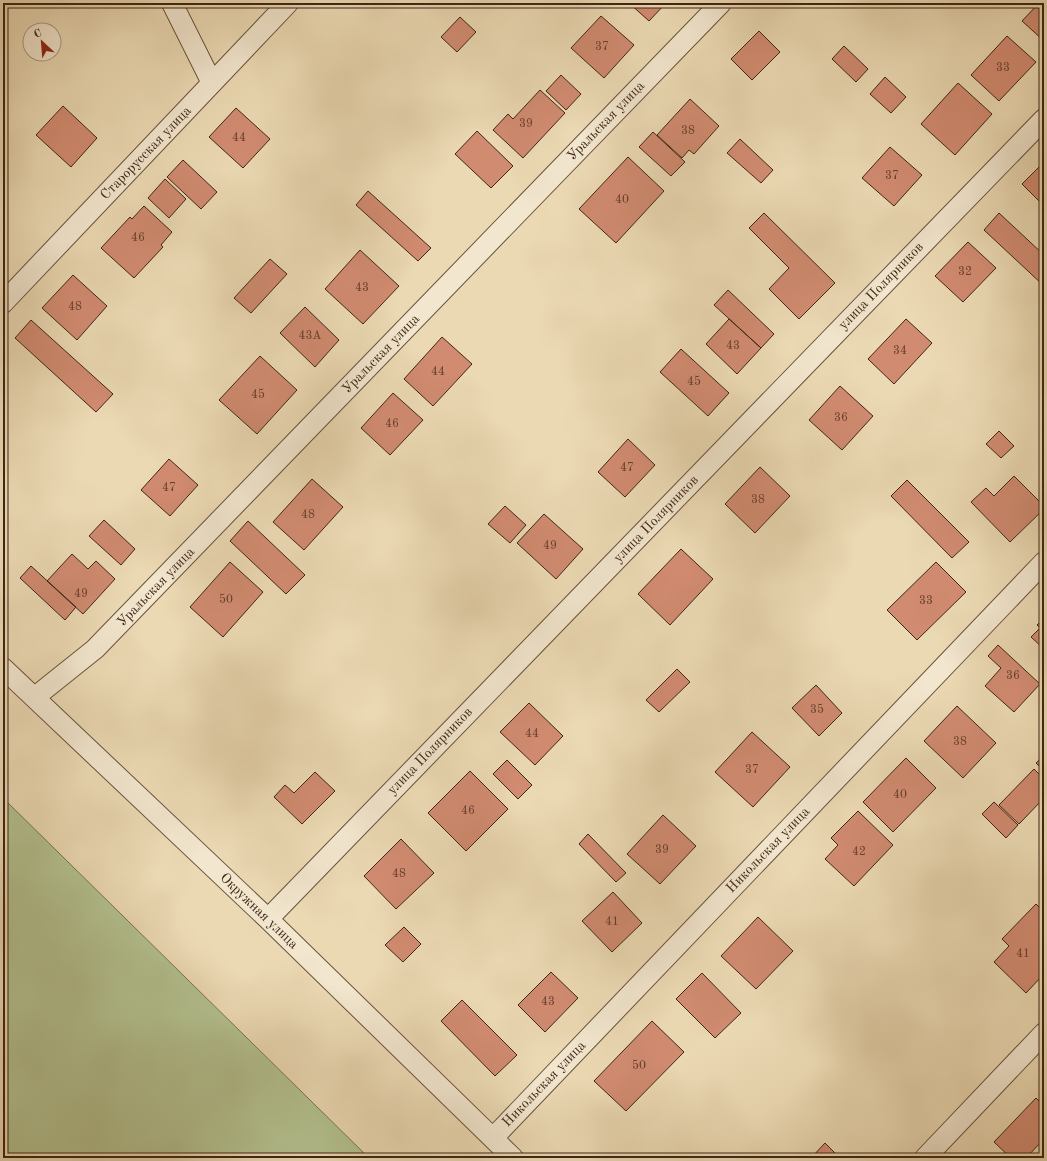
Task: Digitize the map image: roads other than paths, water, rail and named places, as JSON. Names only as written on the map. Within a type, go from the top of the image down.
[{"type":"street","points":[[172,3],[212,83]]},
{"type":"street","name":"Старорусская улица","points":[[3,303],[288,3]]},
{"type":"street","name":"Уральская улица","points":[[35,698],[95,649],[721,3]]},
{"type":"street","name":"улица Полярников","points":[[268,919],[1044,118]]},
{"type":"street","name":"Никольская улица","points":[[493,1138],[1044,562]]},
{"type":"street","name":"Окружная улица","points":[[3,668],[268,919],[513,1158]]},
{"type":"street","points":[[925,1158],[1044,1032]]}]
